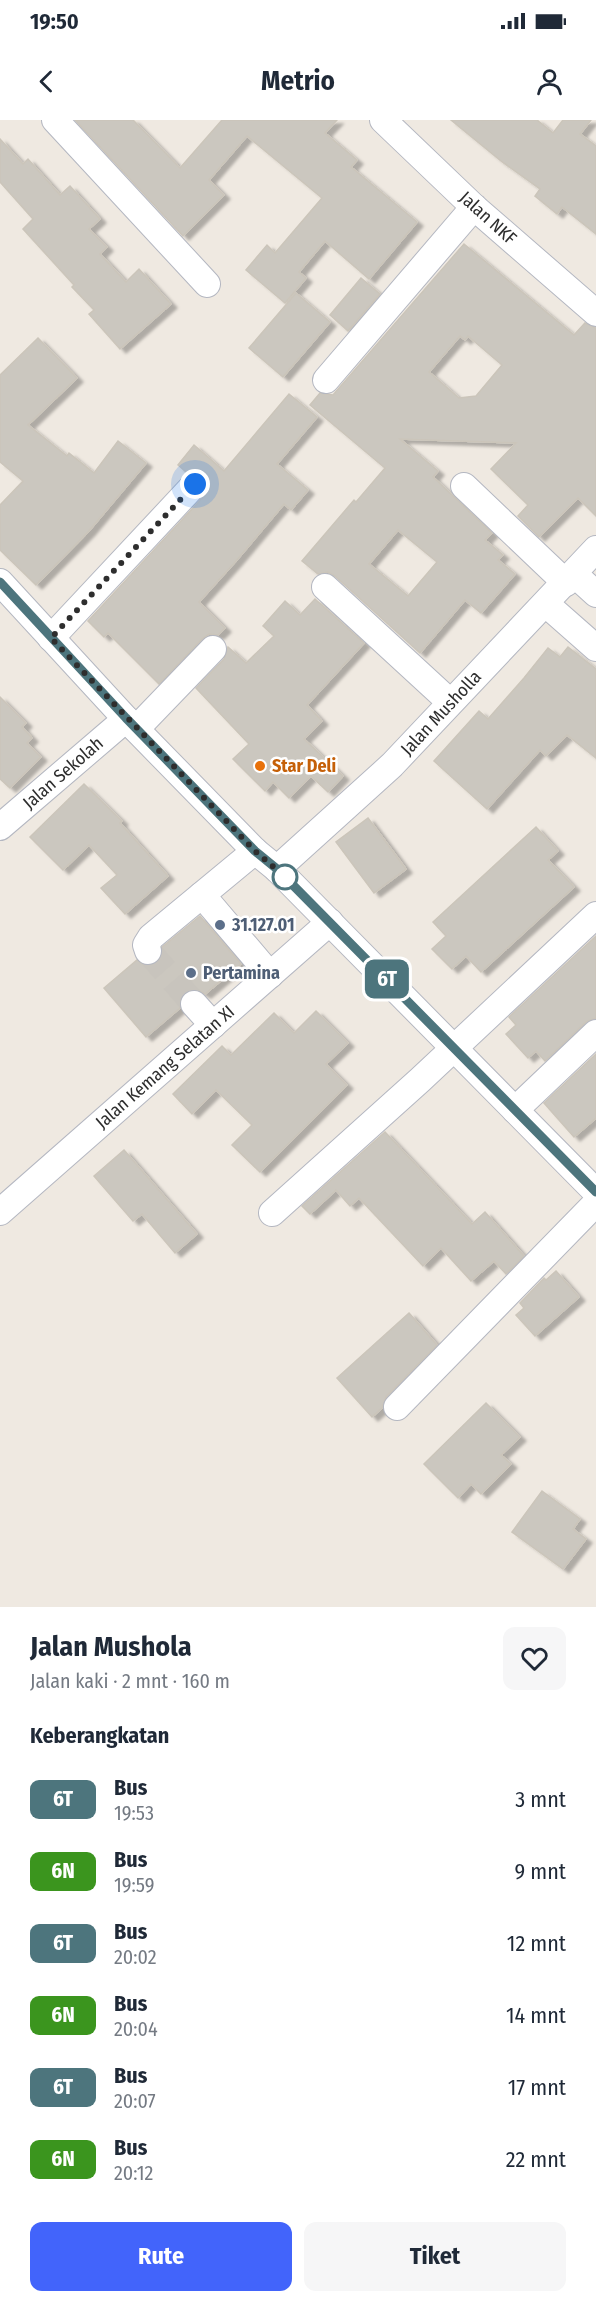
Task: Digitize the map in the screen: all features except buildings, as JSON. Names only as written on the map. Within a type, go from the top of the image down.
[{"type":"street","points":[[55,120],[207,284]]},
{"type":"street","name":"Jalan NKF","points":[[383,120],[474,207],[596,313]]},
{"type":"street","points":[[326,380],[474,207]]},
{"type":"street","points":[[51,638],[195,484]]},
{"type":"street","points":[[464,486],[570,578],[596,594]]},
{"type":"street","name":"Jalan Musholla","points":[[277,869],[392,765],[596,549]]},
{"type":"street","points":[[0,582],[131,724],[255,851],[277,869],[596,1192]]},
{"type":"street","points":[[325,587],[450,702]]},
{"type":"street","points":[[546,604],[596,648]]},
{"type":"street","name":"Jalan Sekolah","points":[[0,827],[131,724],[213,649]]},
{"type":"street","points":[[148,951],[146,945],[151,937],[255,851]]},
{"type":"street","points":[[202,894],[270,975]]},
{"type":"street","points":[[272,1213],[596,915]]},
{"type":"street","name":"Jalan Kemang Selatan XI","points":[[0,1212],[330,922]]},
{"type":"street","points":[[194,1004],[213,1026]]},
{"type":"street","points":[[515,1110],[596,1033]]},
{"type":"street","points":[[397,1407],[596,1203]]},
{"type":"tunnel","points":[[148,951],[194,1004]]},
{"type":"bus line","name":"6T","points":[[0,582],[126,718],[255,851],[277,869],[596,1192]]},
{"type":"place","name":"Star Deli","points":[[260,766]]},
{"type":"place","name":"31.127.01","points":[[220,925]]},
{"type":"place","name":"Pertamina","points":[[191,973]]},
{"type":"route","points":[[195,484],[51,638],[255,851],[291,882],[285,877]]}]
